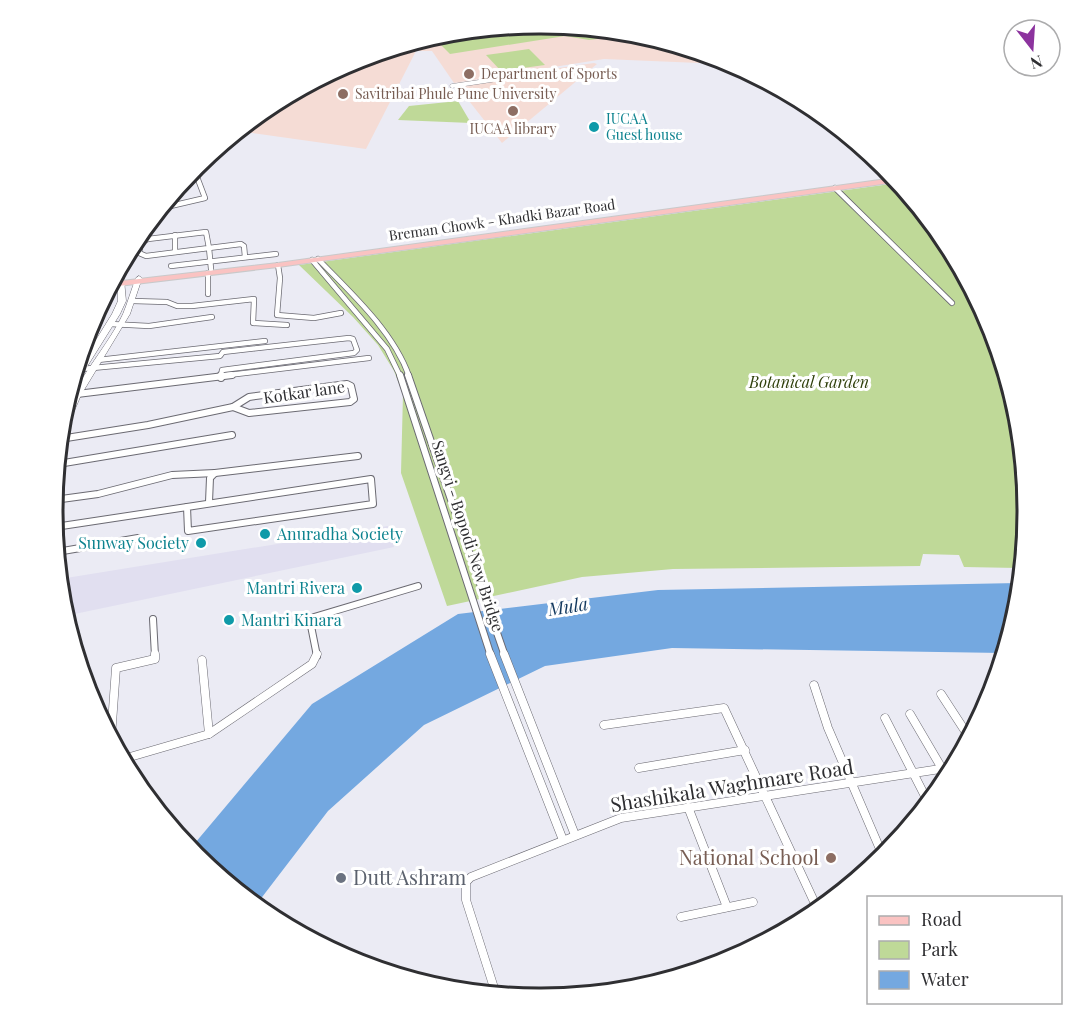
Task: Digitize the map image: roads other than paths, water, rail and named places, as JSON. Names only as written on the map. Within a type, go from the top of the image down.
[{"type":"main road","name":"Breman Chowk - Khadki Bazar Road","points":[[123,282],[210,268],[562,224],[882,180]]},
{"type":"main road","name":"Breman Chowk - Khadki Bazar Road","points":[[277,260],[315,259],[882,180]]},
{"type":"main road","points":[[81,384],[120,325],[133,301],[139,280]]},
{"type":"main road","points":[[89,359],[122,301],[119,288]]},
{"type":"main road","points":[[94,351],[103,351]]},
{"type":"street","points":[[452,86],[511,77]]},
{"type":"street","points":[[175,205],[205,198],[198,179]]},
{"type":"street","points":[[835,188],[952,303]]},
{"type":"street","points":[[149,239],[206,232],[210,268],[208,294]]},
{"type":"street","points":[[175,235],[175,252]]},
{"type":"street","points":[[140,252],[146,256],[243,244],[245,257]]},
{"type":"street","points":[[171,266],[210,268],[245,257],[277,260],[280,278],[277,315],[314,318],[341,313]]},
{"type":"street","name":"Sangvi - Bopodi New Bridge","points":[[315,259],[382,332],[398,354],[407,372],[498,638],[575,835]]},
{"type":"street","name":"Sangvi - Bopodi New Bridge","points":[[328,273],[387,349],[399,372],[486,643],[562,840]]},
{"type":"street","points":[[133,301],[192,306],[254,299],[253,324],[287,325]]},
{"type":"street","points":[[110,324],[149,326],[212,317]]},
{"type":"street","points":[[86,369],[220,356],[223,352],[349,338],[353,339],[357,350],[354,353],[222,370],[221,378]]},
{"type":"street","points":[[98,360],[264,341]]},
{"type":"street","points":[[79,394],[369,358]]},
{"type":"street","name":"Kotkar lane","points":[[70,437],[233,407],[249,397],[347,384],[351,386],[354,399],[350,402],[249,413],[233,407]]},
{"type":"street","points":[[67,463],[232,435]]},
{"type":"street","points":[[64,499],[98,494],[172,475],[358,456]]},
{"type":"street","points":[[209,502],[210,478],[219,472]]},
{"type":"street","points":[[64,525],[209,502],[371,479],[373,504],[188,531],[187,506]]},
{"type":"street","points":[[66,550],[138,538]]},
{"type":"street","points":[[132,756],[209,734],[316,661],[317,656],[310,627],[310,621],[314,617],[418,585]]},
{"type":"street","points":[[112,720],[116,668],[155,659],[153,619]]},
{"type":"street","points":[[202,660],[209,734]]},
{"type":"street","points":[[814,685],[828,728],[879,845]]},
{"type":"street","points":[[941,694],[964,729]]},
{"type":"street","points":[[604,725],[724,708],[767,795],[814,900]]},
{"type":"street","points":[[910,714],[941,768]]},
{"type":"street","points":[[885,718],[924,793]]},
{"type":"street","points":[[639,768],[745,750]]},
{"type":"street","name":"Shashikala Waghmare Road","points":[[493,984],[466,900],[466,882],[471,877],[621,818],[940,769]]},
{"type":"street","points":[[688,807],[727,907]]},
{"type":"street","points":[[681,917],[753,902]]},
{"type":"water","name":"Mula","points":[[1010,583],[994,653],[672,648],[545,666],[424,725],[328,811],[262,897],[226,869],[197,841],[312,704],[458,614],[658,590]]},
{"type":"place","name":"Department of Sports","points":[[469,74]]},
{"type":"place","name":"Savitribai Phule Pune University","points":[[343,94]]},
{"type":"place","name":"IUCAA library","points":[[513,111]]},
{"type":"place","name":"IUCAA Guest house","points":[[594,127]]},
{"type":"place","name":"Anuradha Society","points":[[265,534]]},
{"type":"place","name":"Sunway Society","points":[[201,543]]},
{"type":"place","name":"Mantri Rivera","points":[[357,588]]},
{"type":"place","name":"Mantri Kinara","points":[[229,620]]},
{"type":"place","name":"National School","points":[[831,858]]},
{"type":"place","name":"Dutt Ashram","points":[[341,878]]},
{"type":"park label","name":"Botanical Garden","points":[[809,382]]}]
